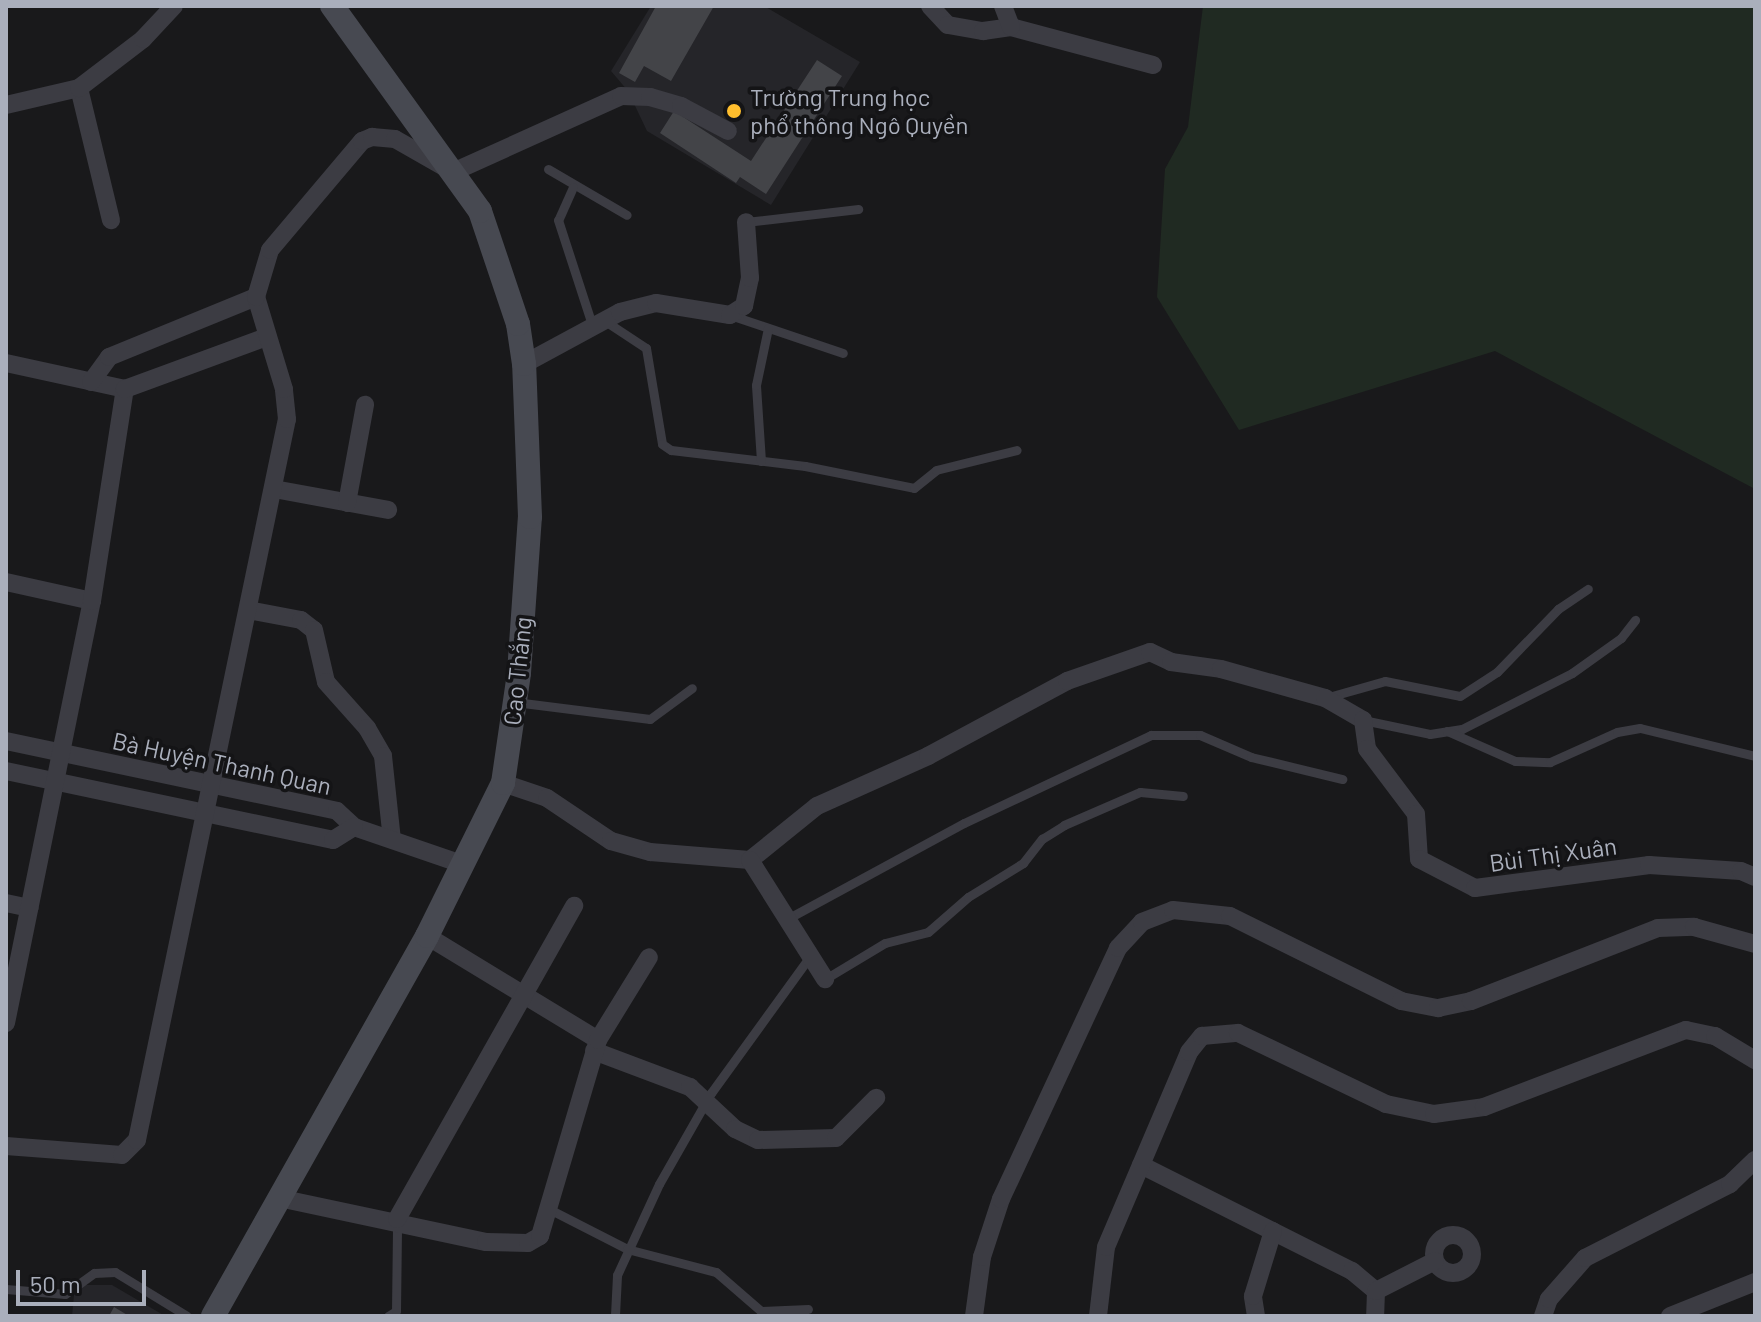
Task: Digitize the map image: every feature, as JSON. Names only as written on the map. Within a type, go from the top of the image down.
[{"type":"main road","name":"Cao Thắng","points":[[213,1316],[427,936],[503,783],[515,702],[530,517],[524,364],[518,324],[480,211],[332,6]]},
{"type":"street","points":[[6,105],[79,88],[143,39],[174,6]]},
{"type":"street","points":[[930,6],[948,25],[983,31],[1011,27],[1153,65]]},
{"type":"street","points":[[1003,6],[1011,27]]},
{"type":"street","points":[[79,88],[111,220]]},
{"type":"street","points":[[6,1146],[122,1155],[133,1149],[274,489],[287,403],[256,297],[270,250],[362,141],[395,139],[453,172],[621,96],[650,97],[681,106],[728,131]]},
{"type":"street","points":[[524,364],[599,325],[656,303],[730,315],[744,306],[750,278],[746,222]]},
{"type":"street","points":[[91,382],[109,357],[256,297]]},
{"type":"street","points":[[6,363],[125,389],[266,337]]},
{"type":"street","points":[[6,1023],[92,601],[125,389]]},
{"type":"street","points":[[347,503],[365,405]]},
{"type":"street","points":[[274,489],[388,510]]},
{"type":"street","points":[[6,582],[92,601]]},
{"type":"street","points":[[248,610],[301,620],[314,630],[326,682],[376,740],[383,756],[392,840]]},
{"type":"street","points":[[503,783],[547,798],[611,841],[650,852],[750,860],[817,806],[928,756],[1067,681],[1150,652],[1171,662],[1221,669],[1325,698],[1363,720]]},
{"type":"street","name":"Bùi Thị Xuân","points":[[1363,720],[1367,749],[1416,814],[1419,859],[1453,880],[1475,888],[1649,865],[1741,871],[1755,877]]},
{"type":"street","name":"Bà Huyện Thanh Quan","points":[[6,741],[337,811],[354,827],[462,864]]},
{"type":"street","points":[[6,771],[333,840],[354,827]]},
{"type":"street","points":[[750,860],[825,979]]},
{"type":"street","points":[[6,903],[29,908]]},
{"type":"street","points":[[397,1219],[527,997],[574,906]]},
{"type":"street","points":[[974,1316],[982,1257],[1001,1199],[1118,948],[1142,922],[1173,910],[1230,916],[1401,1001],[1438,1008],[1471,1001],[1658,928],[1694,927],[1755,944]]},
{"type":"street","points":[[427,936],[527,997],[596,1045],[670,1077],[709,1101],[735,1129],[758,1140],[829,1140],[843,1134],[876,1098]]},
{"type":"street","points":[[279,1198],[397,1219],[486,1242],[528,1243],[540,1236],[596,1045],[649,957]]},
{"type":"street","points":[[1098,1316],[1106,1247],[1189,1052],[1202,1036],[1220,1031],[1238,1033],[1386,1104],[1434,1114],[1484,1107],[1686,1030],[1715,1036],[1755,1060]]},
{"type":"street","points":[[1543,1316],[1549,1299],[1585,1258],[1730,1184],[1755,1160]]},
{"type":"street","points":[[1141,1165],[1352,1271],[1376,1291]]},
{"type":"street","points":[[1256,1316],[1253,1296],[1273,1231]]},
{"type":"street","points":[[1376,1291],[1435,1261]]},
{"type":"street","points":[[1670,1316],[1755,1282]]},
{"type":"street","points":[[1375,1316],[1376,1291]]},
{"type":"lane","points":[[548,169],[573,187],[627,215]]},
{"type":"lane","points":[[573,187],[558,220],[599,325],[646,348],[662,444],[671,450],[761,461],[914,488],[936,470],[1017,450]]},
{"type":"lane","points":[[746,222],[858,209]]},
{"type":"lane","points":[[730,315],[843,353]]},
{"type":"lane","points":[[761,461],[756,385],[768,328]]},
{"type":"lane","points":[[1325,698],[1385,681],[1460,696],[1497,672],[1558,609],[1588,589]]},
{"type":"lane","points":[[1363,720],[1430,734],[1503,712],[1572,673],[1621,638],[1635,620]]},
{"type":"lane","points":[[515,702],[650,719],[692,688]]},
{"type":"lane","points":[[1447,731],[1515,761],[1550,762],[1617,732],[1640,728],[1755,756]]},
{"type":"lane","points":[[787,919],[964,823],[1151,735],[1200,735],[1251,757],[1342,779]]},
{"type":"lane","points":[[825,979],[885,943],[928,932],[968,897],[1023,863],[1042,839],[1064,825],[1140,792],[1183,796]]},
{"type":"lane","points":[[615,1315],[617,1275],[627,1249],[709,1101],[810,956]]},
{"type":"lane","points":[[549,1209],[627,1249],[716,1272],[761,1311],[808,1309]]},
{"type":"lane","points":[[388,1316],[396,1311],[397,1219]]},
{"type":"lane","points":[[6,1289],[65,1294],[94,1273],[115,1272],[187,1316]]},
{"type":"shaded area","name":"Trường Trung học phổ thông Ngô Quyền","points":[[651,6],[764,6],[860,62],[771,205],[647,131],[628,91],[611,71]]},
{"type":"shaded area","points":[[1203,6],[1755,6],[1755,489],[1495,351],[1239,430],[1157,297],[1165,169],[1188,127]]},
{"type":"shaded area","points":[[75,1285],[112,1285],[165,1316],[72,1316]]},
{"type":"building","points":[[656,6],[714,6],[671,81],[644,66],[635,82],[619,73]]},
{"type":"building","points":[[817,60],[842,76],[766,194],[740,177],[736,183],[660,133],[674,111],[751,161]]},
{"type":"building","points":[[114,1307],[129,1316],[109,1316]]},
{"type":"place","name":"Trường Trung học phổ thông Ngô Quyền","points":[[734,111]]}]
